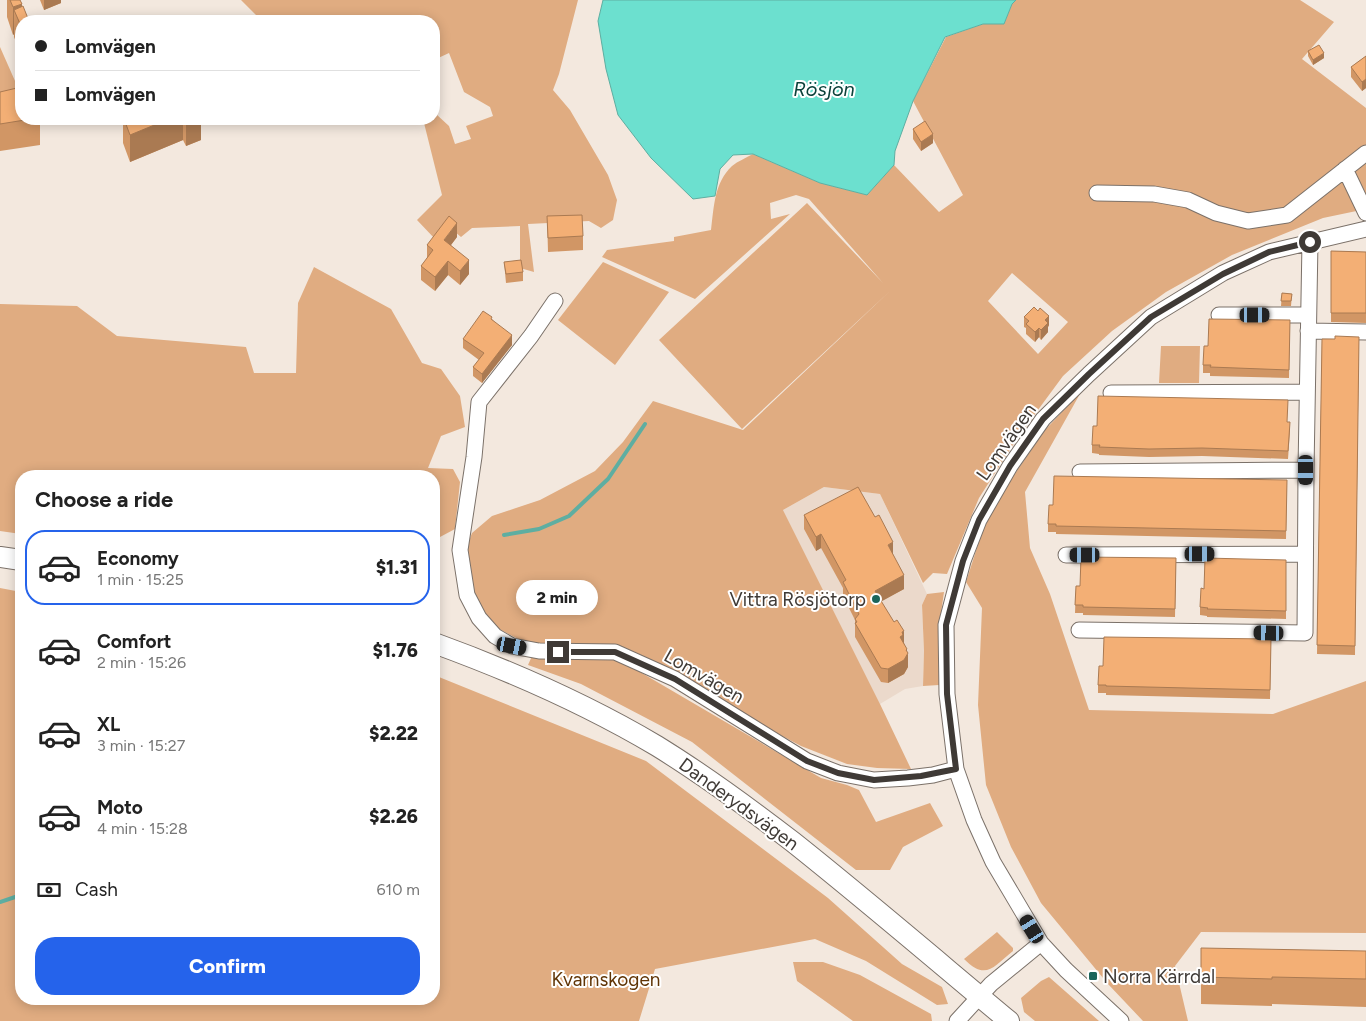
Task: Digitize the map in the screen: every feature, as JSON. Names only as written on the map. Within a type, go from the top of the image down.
[{"type":"main road","points":[[0,556],[15,559]]},
{"type":"main road","name":"Danderydsvägen","points":[[440,645],[488,662],[550,690],[657,746],[751,810],[853,890],[1008,1021]]},
{"type":"street","points":[[1097,193],[1154,194],[1188,200],[1216,213],[1248,221],[1287,215],[1366,153]]},
{"type":"street","points":[[1345,169],[1366,214]]},
{"type":"street","name":"Lomvägen","points":[[1121,1021],[1041,943],[993,862],[974,820],[956,769],[947,694],[946,625],[963,561],[979,520],[1010,466],[1043,419],[1151,317],[1223,274],[1269,252],[1366,229]]},
{"type":"street","points":[[1079,630],[1305,633],[1310,242]]},
{"type":"street","name":"Lomvägen","points":[[555,301],[531,336],[479,402],[474,457],[460,550],[467,595],[479,618],[495,636],[512,646],[539,651],[615,652],[675,679],[807,761],[838,773],[874,780],[933,775],[956,769]]},
{"type":"street","points":[[1220,315],[1308,315]]},
{"type":"street","points":[[1308,331],[1366,332]]},
{"type":"street","points":[[1111,393],[1307,392]]},
{"type":"street","points":[[1080,472],[1306,470]]},
{"type":"street","points":[[1066,555],[1305,554]]},
{"type":"street","points":[[956,1021],[979,996],[1041,943]]},
{"type":"shaded area","name":"Vittra Rösjötorp","points":[[824,487],[880,494],[927,594],[922,605],[923,686],[905,689],[880,704],[783,510]]},
{"type":"green space","points":[[241,0],[578,0],[553,90],[570,110],[608,175],[617,200],[613,220],[601,228],[589,221],[528,224],[534,272],[520,268],[520,226],[472,228],[461,237],[448,226],[435,239],[417,220],[442,195],[424,125],[440,125],[440,118],[449,126],[455,144],[471,139],[466,126],[493,116],[490,107],[464,92],[449,53],[440,57],[440,15],[256,15]]},
{"type":"green space","points":[[1016,0],[1300,0],[1334,22],[1302,59],[1366,108],[1366,209],[1323,218],[1232,255],[1166,292],[1112,331],[1063,376],[1018,437],[979,498],[947,574],[933,573],[923,583],[880,494],[824,487],[783,510],[911,769],[877,768],[847,764],[801,746],[614,647],[542,649],[499,629],[476,606],[467,546],[472,533],[492,516],[540,500],[595,471],[623,442],[653,401],[743,430],[890,291],[742,429],[659,340],[807,203],[883,283],[809,199],[796,195],[770,203],[771,219],[790,214],[695,299],[602,257],[607,250],[674,241],[674,237],[711,230],[714,204],[722,180],[732,166],[753,154],[820,183],[867,195],[894,165],[939,212],[963,195],[913,101],[946,37],[983,24],[1004,24],[1012,4]],"holes":[[[1012,273],[1068,322],[1038,354],[988,301]]]},
{"type":"green space","points":[[0,47],[15,81],[15,90],[0,92]]},
{"type":"green space","points":[[603,262],[669,292],[615,365],[558,320]]},
{"type":"green space","points":[[314,267],[391,309],[422,363],[441,369],[460,396],[465,427],[441,436],[428,468],[453,469],[460,482],[455,529],[440,537],[440,470],[15,470],[15,533],[0,531],[0,304],[77,306],[117,336],[246,347],[254,373],[296,373],[298,303]]},
{"type":"green space","points":[[1161,346],[1200,346],[1199,383],[1159,383]]},
{"type":"green space","points":[[1081,392],[1025,492],[1030,548],[1050,594],[1089,710],[1273,714],[1366,681],[1366,933],[1201,932],[1175,966],[1188,1021],[1143,1021],[1108,984],[1041,903],[1011,847],[986,785],[978,705],[982,608],[966,582],[982,532],[1001,494],[1045,430]]},
{"type":"green space","name":"Kvarnskogen","points":[[0,588],[15,591],[15,1005],[440,1005],[440,677],[646,761],[828,898],[902,964],[942,987],[948,1004],[937,1005],[866,961],[815,939],[655,969],[639,1021],[0,1021]]},
{"type":"green space","points":[[944,592],[938,634],[939,685],[923,686],[922,605],[927,594]]},
{"type":"green space","points":[[599,654],[623,662],[821,778],[859,790],[876,822],[930,803],[943,826],[903,847],[890,870],[856,870],[692,742],[581,684],[528,665],[532,656]]},
{"type":"green space","points":[[997,932],[1013,948],[1013,951],[1000,962],[984,970],[972,966],[964,959]]},
{"type":"green space","points":[[793,962],[823,962],[860,975],[931,1014],[932,1021],[853,1021],[797,981]]},
{"type":"green space","points":[[1049,977],[1099,1021],[1035,1021],[1024,1012],[1021,998],[1041,981]]},
{"type":"water","name":"Rösjön","points":[[603,0],[1016,0],[1012,4],[1004,24],[983,24],[945,37],[913,101],[895,151],[894,165],[867,195],[820,183],[753,154],[733,155],[720,169],[715,196],[693,199],[651,158],[618,115],[606,69],[598,21]]},
{"type":"building","points":[[10,0],[20,0],[22,4],[13,7]]},
{"type":"building","points":[[23,6],[27,15],[16,15],[14,10]]},
{"type":"building","points":[[1319,45],[1324,53],[1313,60],[1308,51]]},
{"type":"building","points":[[1366,56],[1366,79],[1362,82],[1351,67]]},
{"type":"building","points":[[15,88],[15,122],[0,124],[0,92]]},
{"type":"building","points":[[925,121],[933,134],[921,142],[913,129]]},
{"type":"building","points":[[126,125],[154,125],[130,135]]},
{"type":"building","points":[[582,215],[583,236],[548,238],[547,216]]},
{"type":"building","points":[[449,216],[457,223],[444,240],[469,260],[460,271],[448,261],[435,277],[421,266],[433,250],[427,245]]},
{"type":"building","points":[[1331,251],[1366,252],[1366,313],[1331,313]]},
{"type":"building","points":[[521,260],[523,272],[506,274],[504,262]]},
{"type":"building","points":[[1282,293],[1292,294],[1291,301],[1281,301]]},
{"type":"building","points":[[1034,307],[1038,311],[1040,308],[1049,316],[1045,320],[1048,323],[1041,330],[1039,328],[1035,332],[1026,324],[1029,321],[1024,317]]},
{"type":"building","points":[[483,311],[512,335],[482,374],[473,367],[484,353],[463,339]]},
{"type":"building","points":[[1209,319],[1290,320],[1289,370],[1210,367],[1211,365],[1203,365],[1204,346],[1208,346]]},
{"type":"building","points":[[1335,336],[1359,337],[1355,646],[1317,645],[1322,339],[1335,339]]},
{"type":"building","points":[[1098,396],[1288,400],[1287,422],[1290,422],[1288,451],[1202,448],[1149,449],[1099,447],[1100,445],[1092,445],[1093,426],[1097,426]]},
{"type":"building","points":[[1054,476],[1287,480],[1286,531],[1056,526],[1056,524],[1048,524],[1049,505],[1053,505]]},
{"type":"building","points":[[858,487],[875,517],[879,515],[893,542],[888,545],[904,575],[875,591],[894,622],[897,620],[904,631],[900,637],[908,653],[904,660],[888,669],[881,668],[855,623],[857,622],[855,619],[859,614],[843,582],[846,580],[821,534],[816,537],[804,515]]},
{"type":"building","points":[[1081,557],[1176,558],[1175,609],[1083,607],[1083,605],[1075,605],[1076,586],[1080,586]]},
{"type":"building","points":[[1205,558],[1286,560],[1286,611],[1207,609],[1200,607],[1201,588],[1204,589]]},
{"type":"building","points":[[1104,637],[1271,639],[1270,690],[1098,685],[1099,666],[1103,666]]},
{"type":"building","points":[[1201,948],[1366,951],[1366,979],[1201,977]]},
{"type":"waterway","points":[[504,535],[539,529],[569,516],[608,479],[645,424]]},
{"type":"waterway","points":[[0,902],[15,897]]},
{"type":"place","name":"Vittra Rösjötorp","points":[[876,599]]},
{"type":"place","name":"Norra Kärrdal","points":[[1093,976]]},
{"type":"route","points":[[558,652],[615,652],[675,679],[807,761],[838,773],[874,780],[933,775],[956,769],[947,694],[946,625],[963,561],[979,520],[1010,466],[1043,419],[1151,317],[1223,274],[1269,252],[1310,242]]}]
